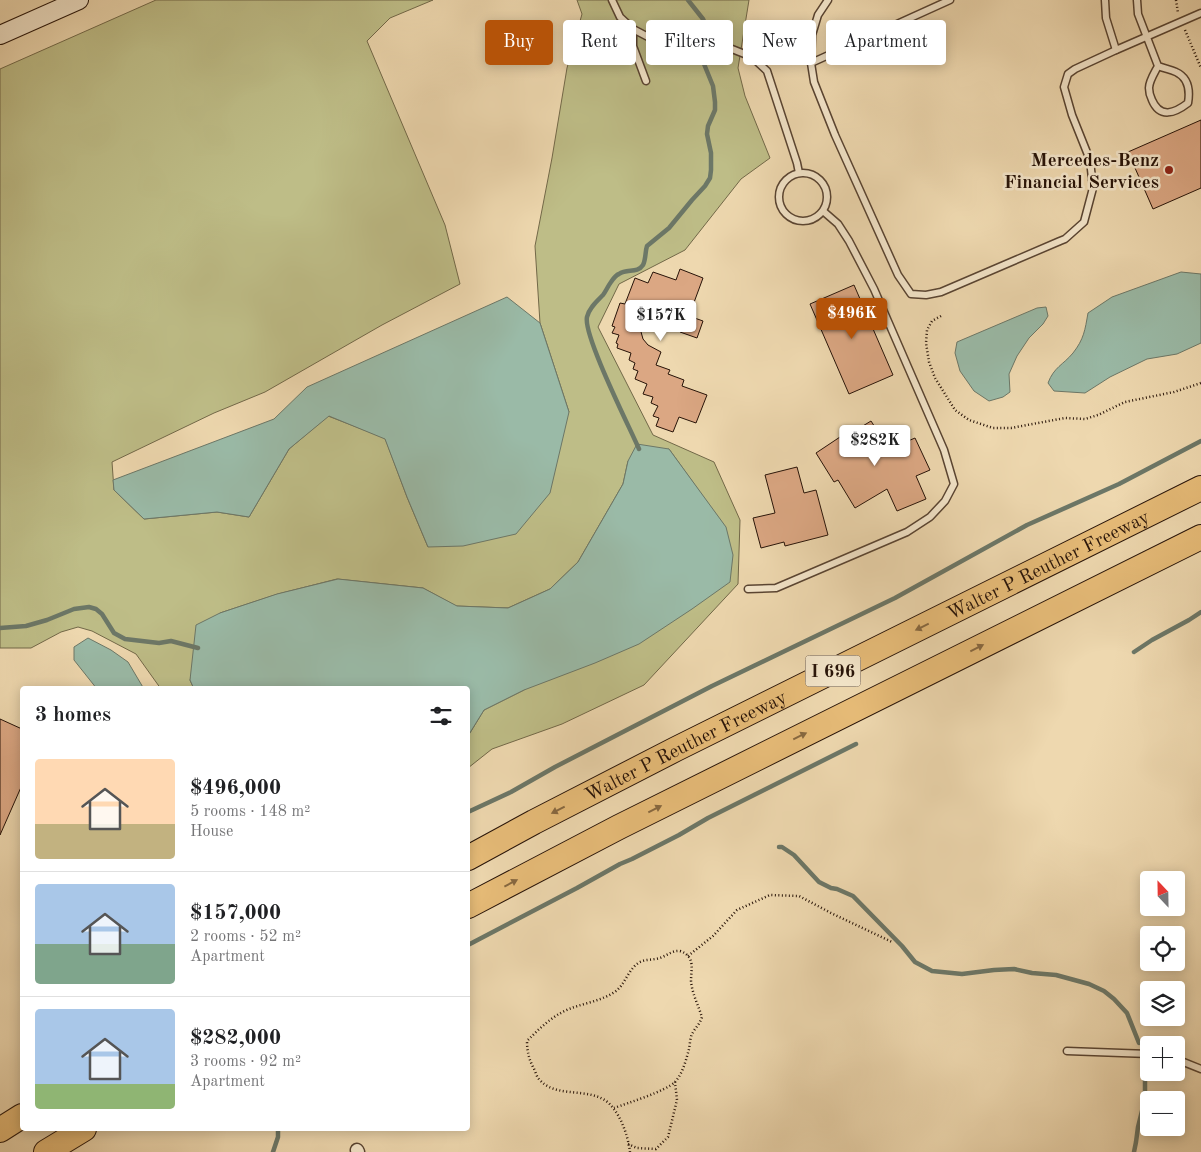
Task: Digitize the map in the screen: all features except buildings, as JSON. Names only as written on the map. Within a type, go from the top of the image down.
[{"type":"highway","name":"Walter P Reuther Freeway","points":[[470,857],[676,749],[1201,488]]},
{"type":"highway","name":"I 696","points":[[470,905],[619,827],[1201,537]]},
{"type":"highway","points":[[0,1130],[20,1117]]},
{"type":"highway","points":[[46,1152],[81,1131]]},
{"type":"main road","points":[[0,35],[79,0]]},
{"type":"lane","points":[[612,0],[623,20]]},
{"type":"lane","points":[[816,22],[828,0]]},
{"type":"lane","points":[[816,61],[950,0]]},
{"type":"lane","points":[[1105,0],[1106,18],[1116,50]]},
{"type":"lane","points":[[1137,0],[1138,14],[1158,66],[1184,77],[1188,86],[1190,95],[1188,103],[1179,110],[1170,113],[1162,112],[1154,106],[1149,86],[1158,66]]},
{"type":"lane","points":[[811,65],[814,82],[821,100],[898,275],[911,294],[926,296],[941,292],[1060,242],[1084,222],[1093,188],[1090,160],[1072,115],[1064,88],[1068,74],[1147,36],[1201,14]]},
{"type":"lane","points":[[636,31],[652,39],[673,44],[732,49],[752,57],[767,71],[800,173]]},
{"type":"lane","points":[[636,54],[646,81]]},
{"type":"lane","points":[[800,173],[813,175],[825,187],[827,195],[823,211],[818,217],[811,220],[803,221],[789,217],[783,212],[780,205],[780,190],[783,183],[789,177],[800,173]]},
{"type":"lane","points":[[748,589],[776,588],[907,532],[930,517],[946,501],[954,484],[944,450],[874,289],[846,235],[838,224],[823,211]]},
{"type":"lane","points":[[1067,1051],[1140,1054]]},
{"type":"lane","points":[[1185,1063],[1201,1069]]},
{"type":"path","points":[[1176,0],[1178,13],[1201,68]]},
{"type":"path","points":[[941,316],[932,320],[927,330],[926,342],[929,362],[935,378],[955,410],[968,420],[994,428],[1019,427],[1065,418],[1085,419],[1098,416],[1125,402],[1174,392],[1201,383]]},
{"type":"path","points":[[688,956],[713,936],[737,910],[770,895],[799,896],[892,942]]},
{"type":"path","points":[[614,1108],[664,1088],[675,1082],[682,1072],[692,1035],[699,1026],[702,1017],[691,981],[691,962],[688,956],[680,951],[672,952],[661,958],[642,960],[635,965],[616,991],[603,998],[569,1009],[553,1017],[527,1041],[527,1050],[538,1078],[550,1088],[603,1099],[614,1108],[625,1130],[630,1152]]},
{"type":"path","points":[[628,1144],[637,1148],[656,1149],[668,1137],[677,1100],[675,1082]]},
{"type":"shaded area","points":[[156,0],[433,0],[390,18],[367,41],[445,225],[460,284],[382,325],[265,392],[214,413],[112,462],[114,490],[144,519],[217,512],[249,517],[289,449],[328,416],[385,438],[428,547],[569,412],[540,323],[535,246],[567,68],[568,65],[636,65],[636,20],[580,20],[582,14],[577,0],[749,0],[746,20],[743,20],[743,37],[738,68],[745,96],[770,158],[741,179],[685,250],[619,284],[598,327],[653,435],[714,462],[740,520],[738,584],[644,685],[562,724],[492,749],[470,766],[470,733],[484,710],[524,690],[725,527],[669,449],[628,461],[623,484],[578,562],[550,589],[508,608],[456,606],[423,588],[337,579],[278,594],[220,613],[190,680],[193,686],[159,686],[136,654],[92,631],[78,627],[61,632],[31,648],[0,648],[0,69]]},
{"type":"shaded area","points":[[1181,272],[1201,274],[1201,343],[1177,354],[1147,359],[1110,377],[1085,393],[1054,391],[1048,383],[1053,373],[1080,343],[1088,313],[1112,297]]},
{"type":"shaded area","points":[[507,297],[540,323],[569,412],[550,493],[516,534],[463,546],[428,547],[385,439],[329,416],[289,449],[249,517],[217,512],[144,519],[114,490],[113,480],[274,419],[307,387]]},
{"type":"shaded area","points":[[1046,307],[1048,316],[1029,338],[1017,356],[1009,374],[1010,392],[1003,397],[989,401],[974,391],[960,371],[955,353],[957,342],[1037,308]]},
{"type":"shaded area","points":[[637,444],[669,449],[726,527],[733,555],[730,582],[639,644],[524,690],[484,710],[470,733],[470,686],[193,686],[190,680],[196,625],[220,613],[277,594],[338,579],[423,588],[457,606],[508,608],[550,589],[578,562],[623,484],[628,461]]},
{"type":"shaded area","points":[[88,638],[111,650],[128,662],[142,686],[95,686],[74,660],[74,647]]},
{"type":"waterway","points":[[639,449],[599,361],[592,342],[587,317],[591,308],[616,276],[622,272],[641,268],[645,260],[647,246],[669,228],[710,178],[711,153],[707,134],[708,126],[715,110],[715,102],[713,86],[702,55],[709,42],[710,35],[703,19],[688,0]]},
{"type":"waterway","points":[[470,811],[511,792],[555,767],[712,686],[895,598],[1027,525],[1119,484],[1201,441]]},
{"type":"waterway","points":[[0,628],[26,626],[74,609],[89,607],[96,609],[102,614],[114,633],[125,639],[159,643],[171,641],[198,648]]},
{"type":"waterway","points":[[1134,652],[1201,612]]},
{"type":"waterway","points":[[470,944],[708,818],[856,744]]},
{"type":"waterway","points":[[779,847],[794,855],[819,882],[853,896],[915,962],[932,971],[962,974],[1014,969],[1056,975],[1089,984],[1104,991],[1127,1013],[1139,1043]]},
{"type":"waterway","points":[[1134,1152],[1142,1111],[1145,1081]]},
{"type":"waterway","points":[[273,1152],[278,1131]]},
{"type":"place","name":"Mercedes-Benz Financial Services","points":[[1169,170]]}]
